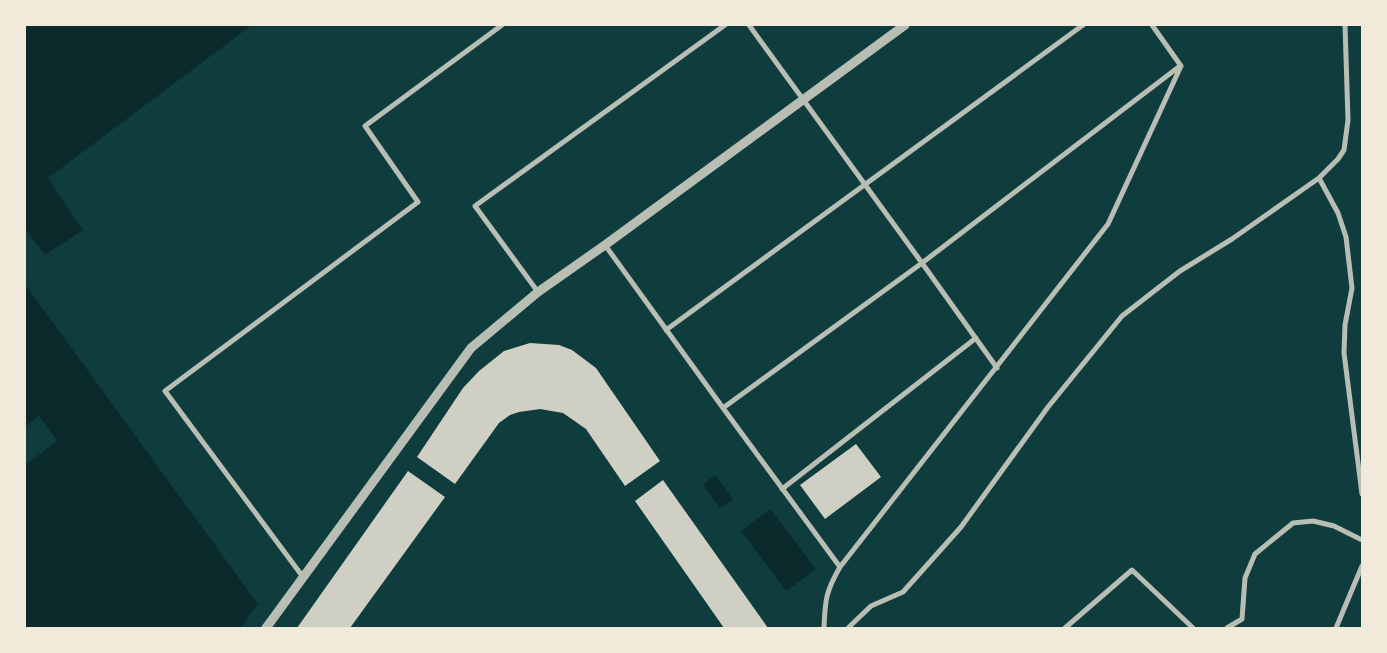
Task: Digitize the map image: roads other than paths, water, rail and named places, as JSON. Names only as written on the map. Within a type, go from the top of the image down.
[{"type":"street","points":[[303,577],[166,391],[418,202],[365,126],[502,25]]},
{"type":"street","points":[[538,292],[475,206],[725,25]]},
{"type":"street","points":[[749,25],[996,368]]},
{"type":"street","points":[[266,628],[471,348],[538,292],[905,25]]},
{"type":"street","points":[[666,330],[1083,25]]},
{"type":"street","points":[[1152,25],[1181,66]]},
{"type":"street","points":[[848,628],[871,606],[903,592],[961,527],[1048,407],[1122,316],[1180,271],[1232,239],[1319,178],[1338,159],[1344,150],[1347,138],[1348,94],[1345,25]]},
{"type":"street","points":[[723,408],[922,263],[1181,66]]},
{"type":"street","points":[[824,628],[824,606],[828,587],[840,567],[1108,224],[1181,66]]},
{"type":"street","points":[[1319,178],[1338,212],[1346,237],[1352,288],[1345,325],[1344,354],[1362,494]]},
{"type":"street","points":[[605,245],[840,567]]},
{"type":"street","points":[[782,489],[976,338]]},
{"type":"street","points":[[1228,628],[1242,619],[1245,578],[1255,554],[1293,523],[1313,521],[1334,526],[1362,540]]},
{"type":"street","points":[[1336,628],[1362,566]]},
{"type":"street","points":[[1065,628],[1132,570],[1193,628]]},
{"type":"water","points":[[25,25],[252,25],[48,178],[83,230],[45,255],[25,228]]},
{"type":"water","points":[[25,284],[258,604],[241,628],[25,628],[25,465],[57,441],[39,416],[25,427]]},
{"type":"water","points":[[715,475],[733,499],[720,508],[703,485]]},
{"type":"water","points":[[770,509],[816,569],[786,591],[741,531]]}]
